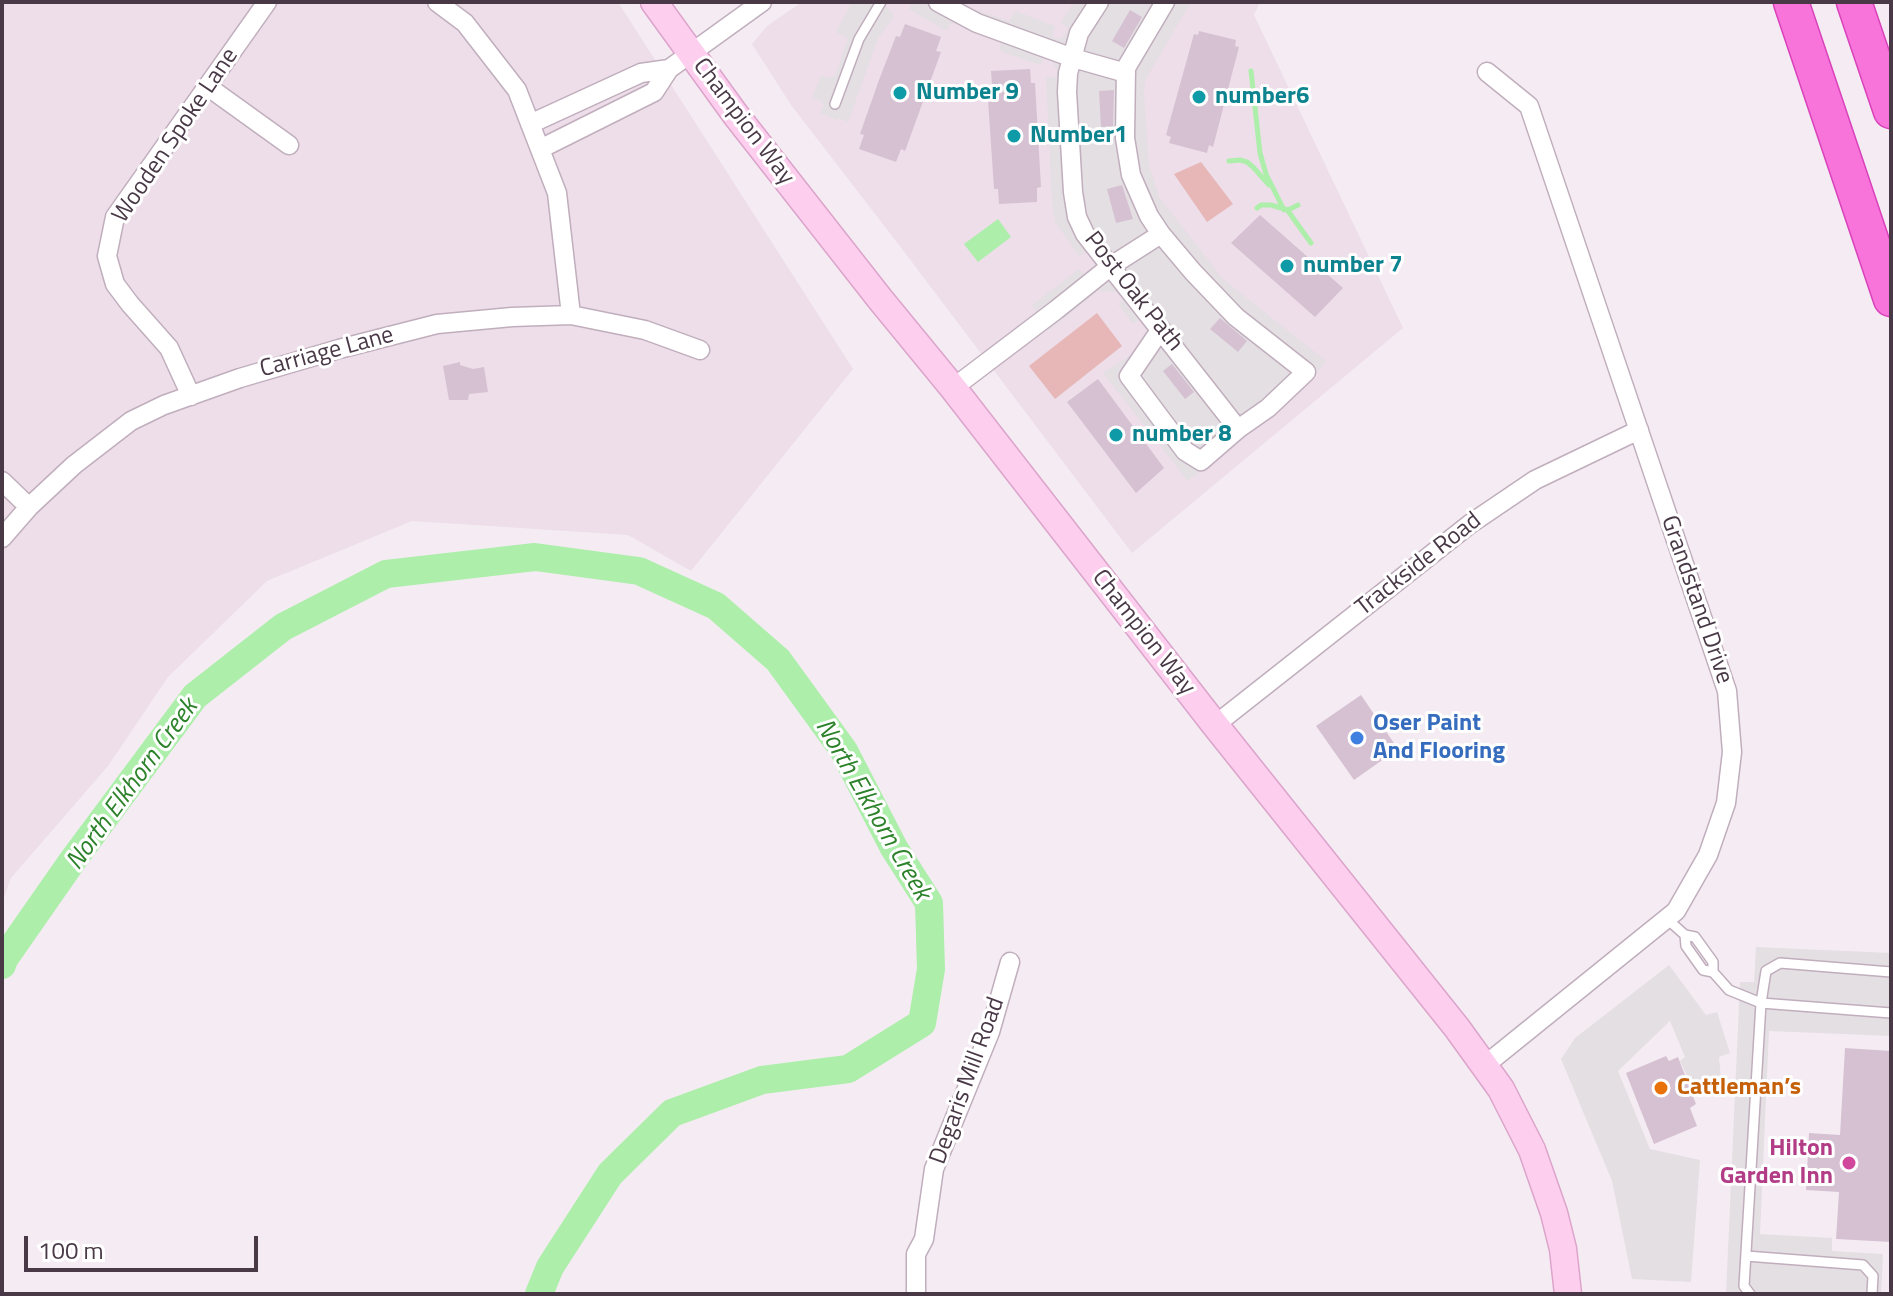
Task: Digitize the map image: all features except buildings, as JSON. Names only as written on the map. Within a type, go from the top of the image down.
[{"type":"highway","points":[[1791,2],[1891,301]]},
{"type":"highway","points":[[1854,2],[1891,111]]},
{"type":"highway","points":[[1862,2],[1891,84]]},
{"type":"main road","name":"Champion Way","points":[[654,2],[735,114],[1457,1028],[1501,1089],[1532,1150],[1554,1213],[1568,1294]]},
{"type":"street","name":"Wooden Spoke Lane","points":[[191,396],[169,348],[115,284],[107,256],[115,217],[267,2]]},
{"type":"street","points":[[437,2],[465,23],[517,90],[557,193],[571,315]]},
{"type":"street","points":[[540,149],[654,92],[669,69],[762,2]]},
{"type":"street","points":[[938,2],[977,23],[1073,58],[1126,73]]},
{"type":"street","name":"Post Oak Path","points":[[1099,2],[1079,33],[1068,73],[1073,192],[1077,217],[1085,234],[1238,429]]},
{"type":"street","points":[[1161,329],[1129,376],[1185,451],[1201,461],[1268,408],[1306,372],[1236,317],[1193,272],[1161,234],[1141,201],[1131,175],[1125,138],[1126,68],[1165,2]]},
{"type":"street","points":[[530,124],[641,73],[669,69]]},
{"type":"street","name":"Grandstand Drive","points":[[1484,1066],[1676,911],[1708,855],[1726,803],[1732,752],[1727,691],[1529,106],[1487,72]]},
{"type":"street","points":[[207,86],[289,145]]},
{"type":"street","points":[[953,388],[1111,266],[1161,234]]},
{"type":"street","name":"Carriage Lane","points":[[2,538],[29,507],[74,465],[131,421],[164,405],[254,374],[437,324],[571,315],[645,330],[700,350]]},
{"type":"street","name":"Trackside Road","points":[[1215,725],[1470,524],[1535,480],[1639,430]]},
{"type":"street","points":[[2,481],[29,507]]},
{"type":"street","name":"Degaris Mill Road","points":[[916,1294],[916,1254],[924,1239],[934,1169],[990,1032],[1010,962]]},
{"type":"lane","points":[[835,104],[859,39],[881,2]]},
{"type":"lane","points":[[1667,919],[1685,935],[1686,946],[1703,970],[1713,972],[1729,990],[1761,1003],[1891,1013]]},
{"type":"lane","points":[[1750,1294],[1744,1286],[1761,1003],[1766,971],[1780,963],[1891,972]]},
{"type":"lane","points":[[1746,1256],[1863,1265],[1873,1276],[1872,1294]]},
{"type":"shaded area","points":[[2,2],[618,2],[853,369],[691,571],[628,535],[412,521],[267,581],[168,677],[108,766],[11,878],[2,903]]},
{"type":"shaded area","points":[[802,2],[1260,2],[1254,15],[1403,328],[1132,553],[791,105],[752,44],[767,26]]},
{"type":"shaded area","points":[[852,2],[889,2],[886,6],[894,16],[878,38],[848,122],[820,113],[824,105],[812,98],[821,75],[827,78],[835,76],[848,39],[836,32]]},
{"type":"shaded area","points":[[914,2],[959,2],[1009,21],[1015,11],[1055,26],[1053,34],[1058,39],[1069,29],[1061,22],[1074,2],[1191,2],[1145,80],[1149,165],[1159,197],[1223,279],[1326,361],[1288,403],[1188,481],[1103,373],[1141,348],[1147,338],[1144,320],[1133,324],[1118,304],[1125,297],[1122,292],[1098,291],[1048,331],[1032,305],[1079,269],[1088,276],[1095,264],[1090,250],[1079,256],[1055,222],[1046,78],[1057,76],[1057,70],[1050,56],[1045,55],[1040,65],[999,51],[1002,40],[954,23],[947,31],[909,9]]},
{"type":"shaded area","points":[[1201,162],[1233,204],[1207,222],[1174,174]]},
{"type":"shaded area","points":[[998,219],[1011,237],[978,262],[964,244]]},
{"type":"shaded area","points":[[1097,313],[1122,346],[1055,399],[1029,366]]},
{"type":"shaded area","points":[[1756,947],[1891,953],[1891,1036],[1769,1031],[1760,1234],[1832,1238],[1832,1251],[1883,1254],[1881,1294],[1726,1294],[1740,982],[1754,982]]},
{"type":"shaded area","points":[[1669,965],[1706,1015],[1717,1012],[1730,1053],[1719,1057],[1721,1079],[1691,1085],[1680,1061],[1685,1057],[1670,1021],[1618,1071],[1650,1149],[1700,1160],[1691,1282],[1632,1279],[1612,1181],[1561,1059],[1575,1038]]},
{"type":"waterway","points":[[1251,71],[1260,153],[1266,174],[1284,210]]},
{"type":"waterway","points":[[1229,161],[1247,162],[1269,185]]},
{"type":"waterway","points":[[1257,208],[1271,205],[1288,210],[1298,205]]},
{"type":"waterway","points":[[1288,211],[1311,243]]},
{"type":"waterway","name":"North Elkhorn Creek","points":[[2,965],[73,860],[195,696],[283,627],[386,574],[535,557],[639,571],[716,606],[778,660],[844,751],[894,848],[929,903],[931,969],[922,1023],[848,1069],[762,1080],[672,1113],[610,1174],[550,1267],[539,1294]]},
{"type":"place","name":"Number 9","points":[[900,93]]},
{"type":"place","name":"number6","points":[[1199,97]]},
{"type":"place","name":"Number1","points":[[1014,136]]},
{"type":"place","name":"number 7","points":[[1287,266]]},
{"type":"place","name":"number 8","points":[[1116,435]]},
{"type":"place","name":"Oser Paint And Flooring","points":[[1357,738]]},
{"type":"place","name":"Cattleman’s","points":[[1661,1088]]},
{"type":"place","name":"Hilton Garden Inn","points":[[1849,1163]]}]
